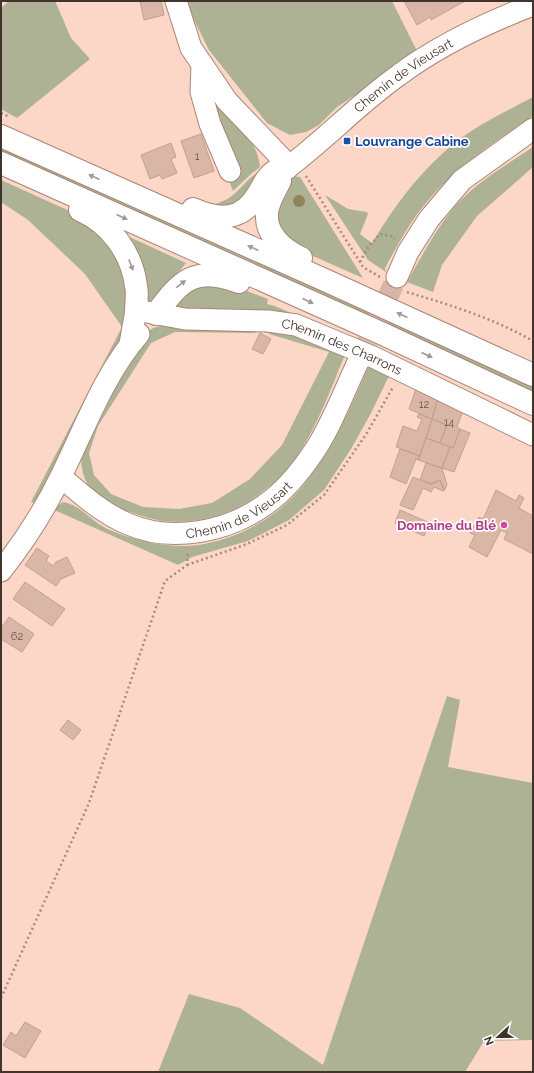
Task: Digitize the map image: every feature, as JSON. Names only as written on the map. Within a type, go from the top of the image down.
[{"type":"highway","points":[[8,128],[142,199],[533,375]]},
{"type":"highway","points":[[1,163],[36,177],[383,334],[533,404]]},
{"type":"highway","points":[[142,199],[155,192],[204,214],[220,218],[232,216],[251,205],[267,179],[276,170],[291,165]]},
{"type":"highway","points":[[291,165],[269,203],[267,214],[270,227],[281,246],[295,255],[326,269],[327,281]]},
{"type":"highway","points":[[36,177],[39,191],[88,213],[103,223],[122,245],[132,268],[146,312],[183,282],[194,276],[208,274],[223,276],[263,292],[273,285]]},
{"type":"street","points":[[176,1],[191,48],[227,102],[291,165]]},
{"type":"street","name":"Chemin de Vieusart","points":[[291,165],[398,75],[445,45],[507,15],[533,5]]},
{"type":"street","points":[[202,64],[201,92],[210,124],[230,171]]},
{"type":"street","points":[[397,277],[408,252],[429,219],[462,180],[533,129]]},
{"type":"street","points":[[1,571],[20,547],[61,477],[86,422],[130,344],[146,312]]},
{"type":"street","name":"Chemin des Charrons","points":[[146,312],[185,319],[268,321],[296,325],[373,357],[533,435]]},
{"type":"street","name":"Chemin de Vieusart","points":[[61,477],[99,508],[129,524],[157,532],[190,534],[217,528],[245,517],[266,504],[292,481],[314,452],[359,360]]},
{"type":"path","points":[[1,113],[8,128]]},
{"type":"path","points":[[291,165],[349,245]]},
{"type":"path","points":[[360,262],[380,234],[391,236],[408,252]]},
{"type":"path","points":[[427,298],[479,315],[513,329],[533,340]]},
{"type":"path","points":[[1,998],[89,803],[165,581],[187,565],[190,534]]},
{"type":"green space","points":[[9,1],[55,1],[71,38],[90,59],[17,118],[1,109],[1,8]]},
{"type":"green space","points":[[188,1],[392,1],[418,53],[337,107],[319,125],[306,132],[290,135],[267,123],[209,50],[193,18]]},
{"type":"green space","points":[[533,97],[533,116],[473,158],[446,182],[421,209],[406,230],[393,253],[385,268],[386,272],[368,260],[325,195],[348,209],[367,212],[368,214],[360,234],[372,243],[390,215],[420,176],[443,153],[474,129]]},
{"type":"green space","points":[[215,100],[250,139],[255,148],[260,167],[233,191],[227,176],[210,101]]},
{"type":"green space","points":[[1,145],[374,312],[370,320],[1,153]]},
{"type":"green space","points":[[533,147],[533,167],[477,216],[442,265],[433,292],[407,282],[438,230],[459,202],[485,179]]},
{"type":"green space","points":[[258,172],[257,182],[232,209],[212,205],[233,195]]},
{"type":"green space","points":[[292,176],[300,177],[363,278],[297,249],[275,225],[280,191]]},
{"type":"green space","points":[[1,180],[85,218],[123,261],[129,325],[37,504],[31,502],[122,327],[85,274],[28,220],[1,202]]},
{"type":"green space","points":[[123,234],[186,263],[152,304],[146,304]]},
{"type":"green space","points":[[226,283],[268,299],[267,304],[275,306],[330,330],[246,315],[177,308],[176,302],[195,284]]},
{"type":"green space","points":[[385,318],[533,385],[533,393],[382,325]]},
{"type":"green space","points":[[172,324],[269,327],[267,333],[257,329],[255,333],[175,332],[151,343],[98,426],[89,453],[94,475],[111,494],[143,507],[179,509],[212,503],[250,479],[282,445],[329,352],[269,334],[273,328],[302,335],[348,356],[344,357],[324,406],[298,455],[276,481],[262,493],[230,511],[194,521],[168,522],[147,518],[107,502],[95,494],[87,484],[81,459],[88,434],[139,342],[151,329]]},
{"type":"green space","points":[[369,365],[389,376],[351,449],[324,490],[289,520],[248,541],[192,557],[178,565],[52,509],[63,502],[68,503],[78,508],[99,524],[113,532],[156,544],[186,546],[204,544],[219,541],[247,530],[273,514],[285,504],[296,494],[316,469],[341,426]]},
{"type":"green space","points":[[447,696],[460,700],[448,767],[533,783],[533,1040],[484,1041],[465,1072],[158,1072],[189,994],[240,1008],[323,1065]]},
{"type":"building","points":[[140,1],[161,1],[164,15],[144,20]]},
{"type":"building","points":[[404,1],[465,1],[431,20],[430,17],[417,25]]},
{"type":"building","points":[[201,134],[214,171],[194,178],[181,141]]},
{"type":"building","points":[[171,143],[176,157],[171,159],[177,173],[162,179],[160,175],[150,179],[141,155]]},
{"type":"building","points":[[260,333],[271,339],[263,354],[252,349]]},
{"type":"building","points":[[416,389],[438,398],[432,419],[409,409]]},
{"type":"building","points":[[438,398],[464,408],[457,427],[460,429],[453,448],[440,443],[447,425],[432,419]]},
{"type":"building","points":[[419,414],[432,419],[420,456],[396,447],[403,426],[417,431],[422,419],[417,417]]},
{"type":"building","points":[[432,419],[447,425],[440,443],[426,438]]},
{"type":"building","points":[[460,429],[470,433],[454,472],[442,468],[450,447],[453,448]]},
{"type":"building","points":[[426,438],[450,447],[442,468],[418,460]]},
{"type":"building","points":[[400,449],[420,456],[418,460],[416,459],[406,484],[390,477]]},
{"type":"building","points":[[426,463],[442,468],[447,485],[444,491],[440,480],[431,484],[420,480]]},
{"type":"building","points":[[413,477],[431,484],[440,480],[444,489],[443,491],[434,487],[431,492],[423,488],[413,510],[400,505]]},
{"type":"building","name":"Domaine du Blé","points":[[496,490],[516,501],[519,495],[524,498],[519,508],[533,516],[533,554],[504,539],[507,533],[501,530],[487,557],[469,547],[475,535],[470,533],[479,517],[483,519]]},
{"type":"building","points":[[400,510],[430,523],[424,536],[395,523]]},
{"type":"building","points":[[37,548],[49,556],[46,561],[53,566],[56,562],[67,557],[75,573],[61,579],[56,586],[25,565]]},
{"type":"building","points":[[25,582],[65,609],[52,626],[13,599]]},
{"type":"building","points":[[9,617],[34,634],[22,652],[1,639],[1,626],[2,627]]},
{"type":"building","points":[[68,720],[81,730],[73,740],[60,730]]},
{"type":"building","points":[[25,1022],[41,1031],[25,1058],[3,1045],[11,1032],[16,1036]]},
{"type":"tunnel","points":[[359,360],[397,277]]},
{"type":"place","name":"Louvrange Cabine","points":[[347,141]]},
{"type":"place","name":"Domaine du Blé","points":[[504,525]]}]
